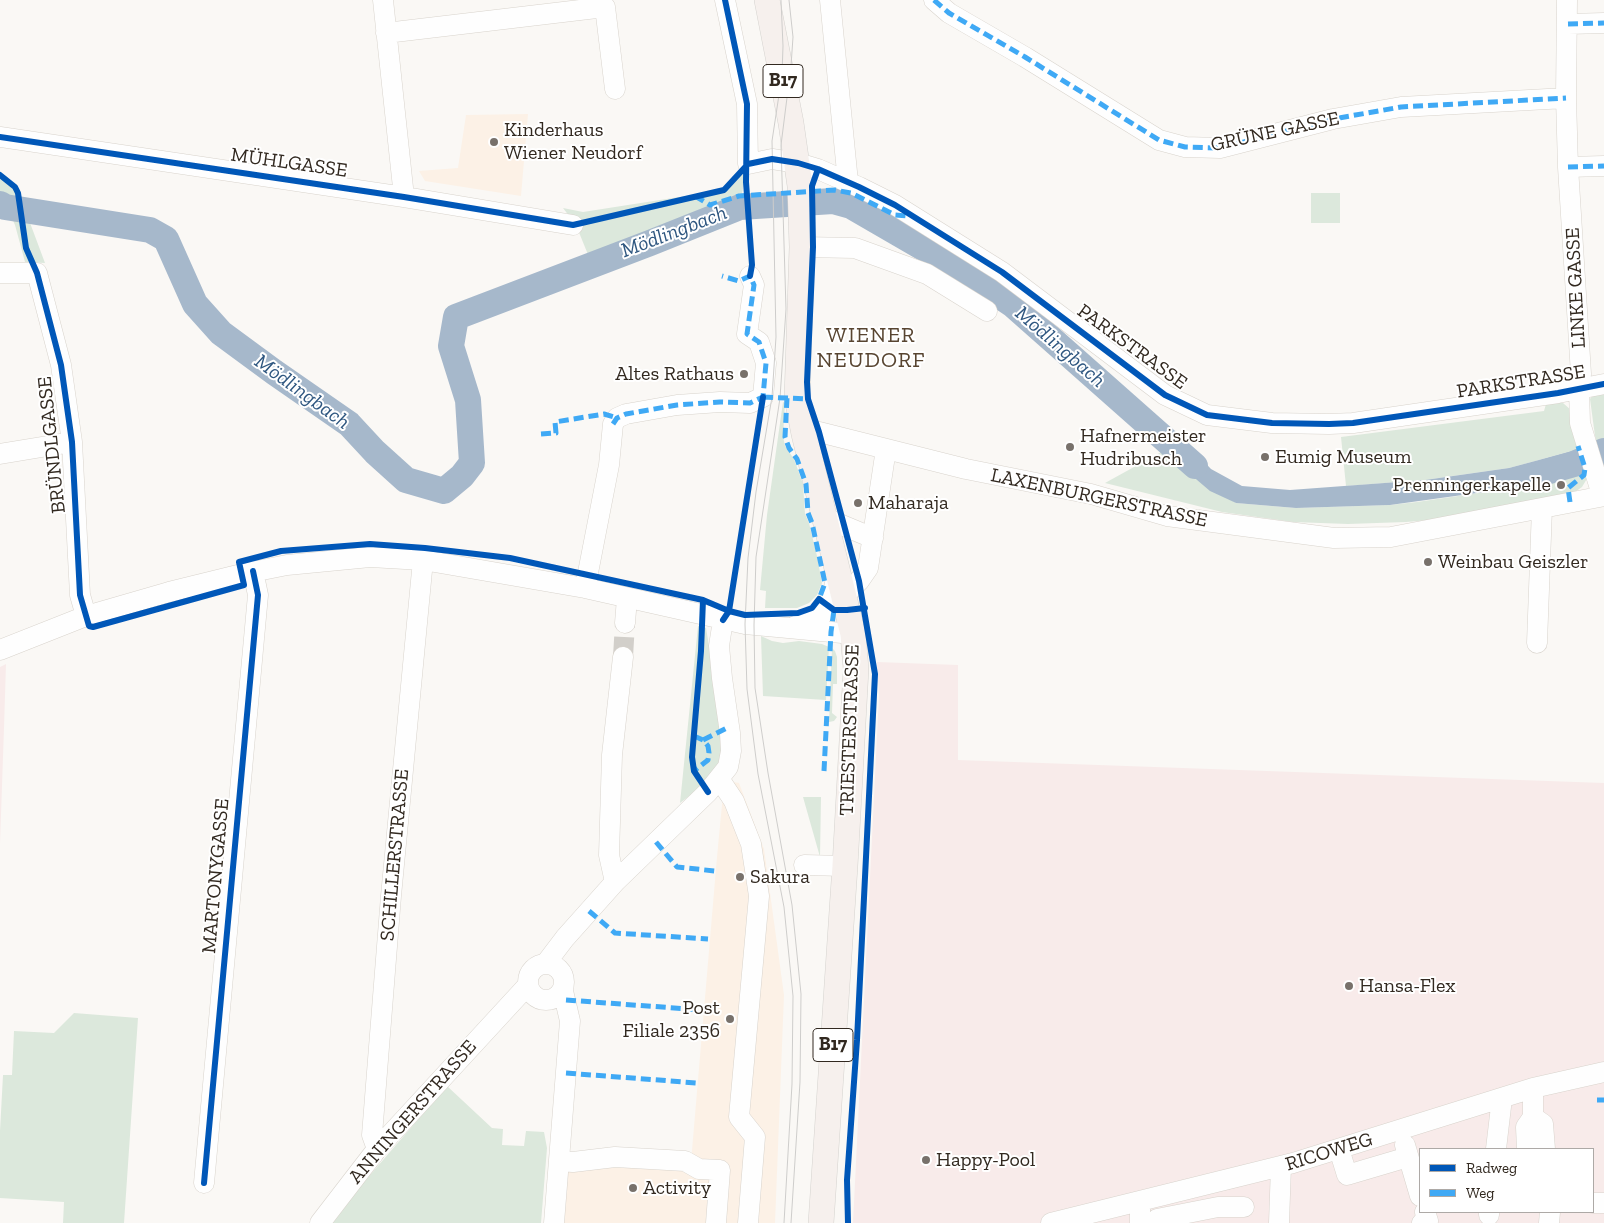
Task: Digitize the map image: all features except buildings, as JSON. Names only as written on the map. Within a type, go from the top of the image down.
[{"type":"main road","name":"B17","points":[[767,0],[787,100],[799,174]]},
{"type":"main road","name":"TRIESTERSTRASSE","points":[[799,174],[802,247],[797,398],[804,434],[853,634],[856,669],[821,1223]]},
{"type":"street","points":[[383,0],[404,197]]},
{"type":"street","name":"PARKSTRASSE","points":[[725,0],[747,104],[748,164],[772,159],[799,174],[818,169],[895,205],[1002,272],[1165,395],[1207,415],[1272,423],[1353,423],[1604,384]]},
{"type":"street","points":[[830,0],[848,182]]},
{"type":"street","name":"GRÜNE GASSE","points":[[934,0],[949,13],[1025,56],[1159,140],[1185,147],[1220,148],[1333,119],[1401,107],[1566,98]]},
{"type":"street","name":"LINKE GASSE","points":[[1567,0],[1566,98],[1568,167],[1581,374],[1579,389],[1580,423],[1603,496]]},
{"type":"street","points":[[386,33],[605,7],[616,89]]},
{"type":"street","points":[[1568,24],[1604,23]]},
{"type":"street","name":"MÜHLGASSE","points":[[0,137],[348,188],[573,225]]},
{"type":"street","points":[[1568,167],[1604,166]]},
{"type":"street","points":[[802,247],[855,248],[927,274],[987,311]]},
{"type":"street","name":"BRÜNDLGASSE","points":[[0,273],[37,273],[61,365],[72,442],[80,595],[86,616]]},
{"type":"street","points":[[585,588],[609,465],[613,424],[617,418],[626,414],[677,405],[720,402],[750,403],[763,397],[766,363],[760,342],[747,334],[754,285],[750,276]]},
{"type":"street","name":"LAXENBURGERSTRASSE","points":[[804,434],[819,432],[966,469],[1091,494],[1167,516],[1334,538],[1392,537],[1603,496]]},
{"type":"street","name":"BRÜNDLGASSE","points":[[0,454],[72,442]]},
{"type":"street","points":[[844,596],[859,581],[868,568],[886,449]]},
{"type":"street","points":[[1537,643],[1542,508]]},
{"type":"street","points":[[825,518],[873,538]]},
{"type":"street","points":[[0,650],[86,616],[169,592],[287,564],[370,557],[423,560],[585,588],[745,624],[853,634]]},
{"type":"street","name":"SCHILLERSTRASSE","points":[[377,1149],[372,1135],[392,886],[423,560]]},
{"type":"street","points":[[790,627],[821,616],[832,597],[838,570]]},
{"type":"street","name":"MARTONYGASSE","points":[[204,1183],[258,596],[253,571]]},
{"type":"street","points":[[625,623],[627,598]]},
{"type":"street","points":[[553,967],[565,938],[615,882],[720,780],[728,767],[731,751],[730,733],[719,646],[723,620]]},
{"type":"street","points":[[615,882],[609,856],[612,755],[623,657]]},
{"type":"street","points":[[720,780],[734,801],[751,844],[759,896],[739,1117],[755,1137],[748,1223]]},
{"type":"street","points":[[804,865],[845,866]]},
{"type":"street","points":[[543,993],[565,980],[553,967],[541,964],[532,970],[528,980],[570,1021],[554,1223]]},
{"type":"street","name":"ANNINGERSTRASSE","points":[[320,1223],[377,1149],[510,1004],[543,993]]},
{"type":"street","name":"RICOWEG","points":[[1050,1223],[1281,1166],[1533,1088],[1604,1072]]},
{"type":"street","points":[[1527,1148],[1526,1126],[1534,1117],[1533,1088]]},
{"type":"street","points":[[1496,1148],[1502,1098]]},
{"type":"street","points":[[1534,1117],[1543,1124],[1545,1148]]},
{"type":"street","points":[[1400,1130],[1419,1193]]},
{"type":"street","points":[[1339,1149],[1347,1175],[1408,1157]]},
{"type":"street","points":[[559,1161],[573,1162],[615,1157],[685,1161],[699,1169],[720,1170],[716,1223]]},
{"type":"street","points":[[1278,1223],[1281,1166]]},
{"type":"street","points":[[1140,1202],[1140,1223]]},
{"type":"street","points":[[1157,1223],[1157,1219],[1218,1207],[1244,1207]]},
{"type":"street","points":[[1422,1223],[1428,1221],[1425,1213]]},
{"type":"shaded area","name":"Kinderhaus Wiener Neudorf","points":[[528,114],[521,196],[425,181],[419,171],[458,168],[466,115]]},
{"type":"shaded area","points":[[748,164],[740,203],[591,262],[576,225],[563,208],[583,212],[724,190]]},
{"type":"shaded area","points":[[0,173],[6,176],[17,188],[45,263],[25,262],[15,225],[6,205],[0,203]]},
{"type":"shaded area","points":[[1311,193],[1340,193],[1340,223],[1311,223]]},
{"type":"shaded area","points":[[1604,388],[1604,440],[1597,443],[1590,399],[1597,390]]},
{"type":"shaded area","points":[[783,402],[785,403],[783,436],[785,446],[794,459],[803,484],[805,514],[809,523],[822,583],[817,595],[809,603],[797,608],[765,608],[766,591],[760,590],[767,515]]},
{"type":"shaded area","points":[[1559,402],[1571,410],[1577,442],[1576,450],[1509,468],[1425,480],[1346,486],[1341,437],[1544,411],[1546,404]]},
{"type":"shaded area","points":[[1163,451],[1174,462],[1236,503],[1296,508],[1390,505],[1417,502],[1506,489],[1582,469],[1587,472],[1588,477],[1582,487],[1572,494],[1466,517],[1348,524],[1293,522],[1222,512],[1105,483]]},
{"type":"shaded area","points":[[698,626],[706,628],[724,734],[723,759],[708,782],[680,803]]},
{"type":"shaded area","points":[[761,636],[783,643],[799,641],[822,644],[829,647],[826,700],[763,696]]},
{"type":"shaded area","points":[[832,648],[837,657],[837,684],[833,684],[832,713],[837,717],[834,721],[829,722]]},
{"type":"shaded area","points":[[877,662],[958,665],[958,760],[1604,783],[1604,1223],[853,1223],[879,695]]},
{"type":"shaded area","points":[[6,664],[4,728],[0,844],[0,667]]},
{"type":"shaded area","points":[[728,781],[739,783],[764,849],[784,995],[775,1223],[554,1223],[560,1156],[691,1162],[723,794]]},
{"type":"shaded area","points":[[803,797],[821,797],[820,857]]},
{"type":"shaded area","points":[[74,1013],[138,1018],[124,1223],[63,1223],[64,1202],[0,1198],[0,1131],[3,1075],[12,1075],[14,1031],[54,1033]]},
{"type":"shaded area","points":[[447,1086],[492,1128],[503,1129],[502,1145],[524,1146],[526,1131],[544,1132],[547,1148],[541,1223],[331,1223],[364,1182]]},
{"type":"water","points":[[1175,434],[1211,469],[1242,486],[1290,490],[1425,480],[1509,468],[1576,450],[1582,469],[1506,489],[1390,505],[1296,508],[1236,503],[1210,491],[1163,451]]},
{"type":"pier","points":[[1183,441],[1189,446],[1175,462],[1169,457]]},
{"type":"waterway","name":"Mödlingbach","points":[[0,204],[5,207],[150,230],[166,239],[195,304],[221,333],[349,424],[375,452],[406,480],[444,491],[462,476],[472,463],[468,400],[451,346],[456,317],[740,207],[833,201],[851,206],[958,268],[1013,305],[1195,466]]},
{"type":"waterway","name":"Mödlingbach","points":[[1546,472],[1574,464],[1604,451]]},
{"type":"tunnel","points":[[623,657],[625,623]]},
{"type":"tram line","points":[[781,0],[782,75],[772,141],[776,337],[772,397],[756,492],[748,558],[745,624],[747,689],[758,774],[784,907],[793,996],[792,1084],[784,1223]]},
{"type":"tram line","points":[[789,0],[793,37],[781,145],[786,309],[780,398],[756,557],[754,625],[755,688],[792,905],[801,994],[800,1082],[791,1223]]},
{"type":"marked path","points":[[934,0],[949,13],[1025,57],[1159,140],[1185,147],[1220,148],[1333,119],[1401,107],[1566,98]]},
{"type":"marked path","points":[[1568,24],[1604,23]]},
{"type":"marked path","points":[[1568,167],[1604,166]]},
{"type":"marked path","points":[[695,196],[710,205],[739,196],[835,190],[851,193],[895,215],[907,216]]},
{"type":"marked path","points":[[613,424],[617,418],[626,414],[677,405],[720,402],[750,403],[763,397],[766,363],[759,342],[747,334],[754,285],[750,276],[739,281],[722,276]]},
{"type":"marked path","points":[[763,397],[808,399]]},
{"type":"marked path","points":[[787,398],[785,437],[789,448],[797,459],[806,484],[808,513],[812,523],[825,583],[819,599]]},
{"type":"marked path","points":[[541,434],[556,433],[555,422],[604,414],[617,418]]},
{"type":"marked path","points":[[1570,502],[1568,488],[1584,475],[1585,468],[1578,446]]},
{"type":"marked path","points":[[824,771],[831,632],[834,610]]},
{"type":"marked path","points":[[703,740],[729,727]]},
{"type":"marked path","points":[[694,736],[703,740],[708,746],[709,753],[708,760],[694,771]]},
{"type":"marked path","points":[[656,842],[677,867],[715,871]]},
{"type":"marked path","points":[[589,911],[615,933],[708,939]]},
{"type":"marked path","points":[[566,1000],[702,1010]]},
{"type":"marked path","points":[[566,1073],[697,1083]]},
{"type":"marked path","points":[[1597,1100],[1604,1100]]},
{"type":"cycle path","points":[[725,0],[747,104],[746,182],[752,265],[750,276]]},
{"type":"cycle path","points":[[0,137],[404,197],[573,225],[724,190],[748,164]]},
{"type":"cycle path","points":[[748,164],[772,159],[798,163],[818,169],[895,205],[1002,272],[1165,395],[1207,415],[1272,423],[1353,423],[1558,393],[1604,384]]},
{"type":"cycle path","points":[[818,169],[812,186],[813,247],[807,382],[808,399],[819,432],[859,581],[875,674],[857,1040],[847,1180],[848,1223]]},
{"type":"cycle path","points":[[0,175],[15,187],[18,193],[26,248],[37,273],[61,365],[72,442],[80,595],[89,626],[93,627],[244,585],[239,562],[281,551],[370,544],[510,558],[703,600],[729,611],[745,615],[798,613],[812,608],[819,599],[834,610],[865,608]]},
{"type":"cycle path","points":[[723,620],[729,611],[763,397]]},
{"type":"cycle path","points":[[204,1183],[258,595],[253,571]]},
{"type":"cycle path","points":[[703,600],[701,651],[692,757],[694,771],[708,792]]},
{"type":"place","name":"Kinderhaus Wiener Neudorf","points":[[494,142]]},
{"type":"place","name":"Altes Rathaus","points":[[744,374]]},
{"type":"place","name":"Hafnermeister Hudribusch","points":[[1070,447]]},
{"type":"place","name":"Eumig Museum","points":[[1265,457]]},
{"type":"place","name":"Prenningerkapelle","points":[[1561,485]]},
{"type":"place","name":"Maharaja","points":[[858,503]]},
{"type":"place","name":"Weinbau Geiszler","points":[[1428,562]]},
{"type":"place","name":"Sakura","points":[[740,877]]},
{"type":"place","name":"Hansa-Flex","points":[[1349,986]]},
{"type":"place","name":"Post Filiale 2356","points":[[730,1019]]},
{"type":"place","name":"Happy-Pool","points":[[926,1160]]},
{"type":"place","name":"Activity","points":[[633,1188]]},
{"type":"district","name":"WIENER NEUDORF","points":[[871,348]]}]
